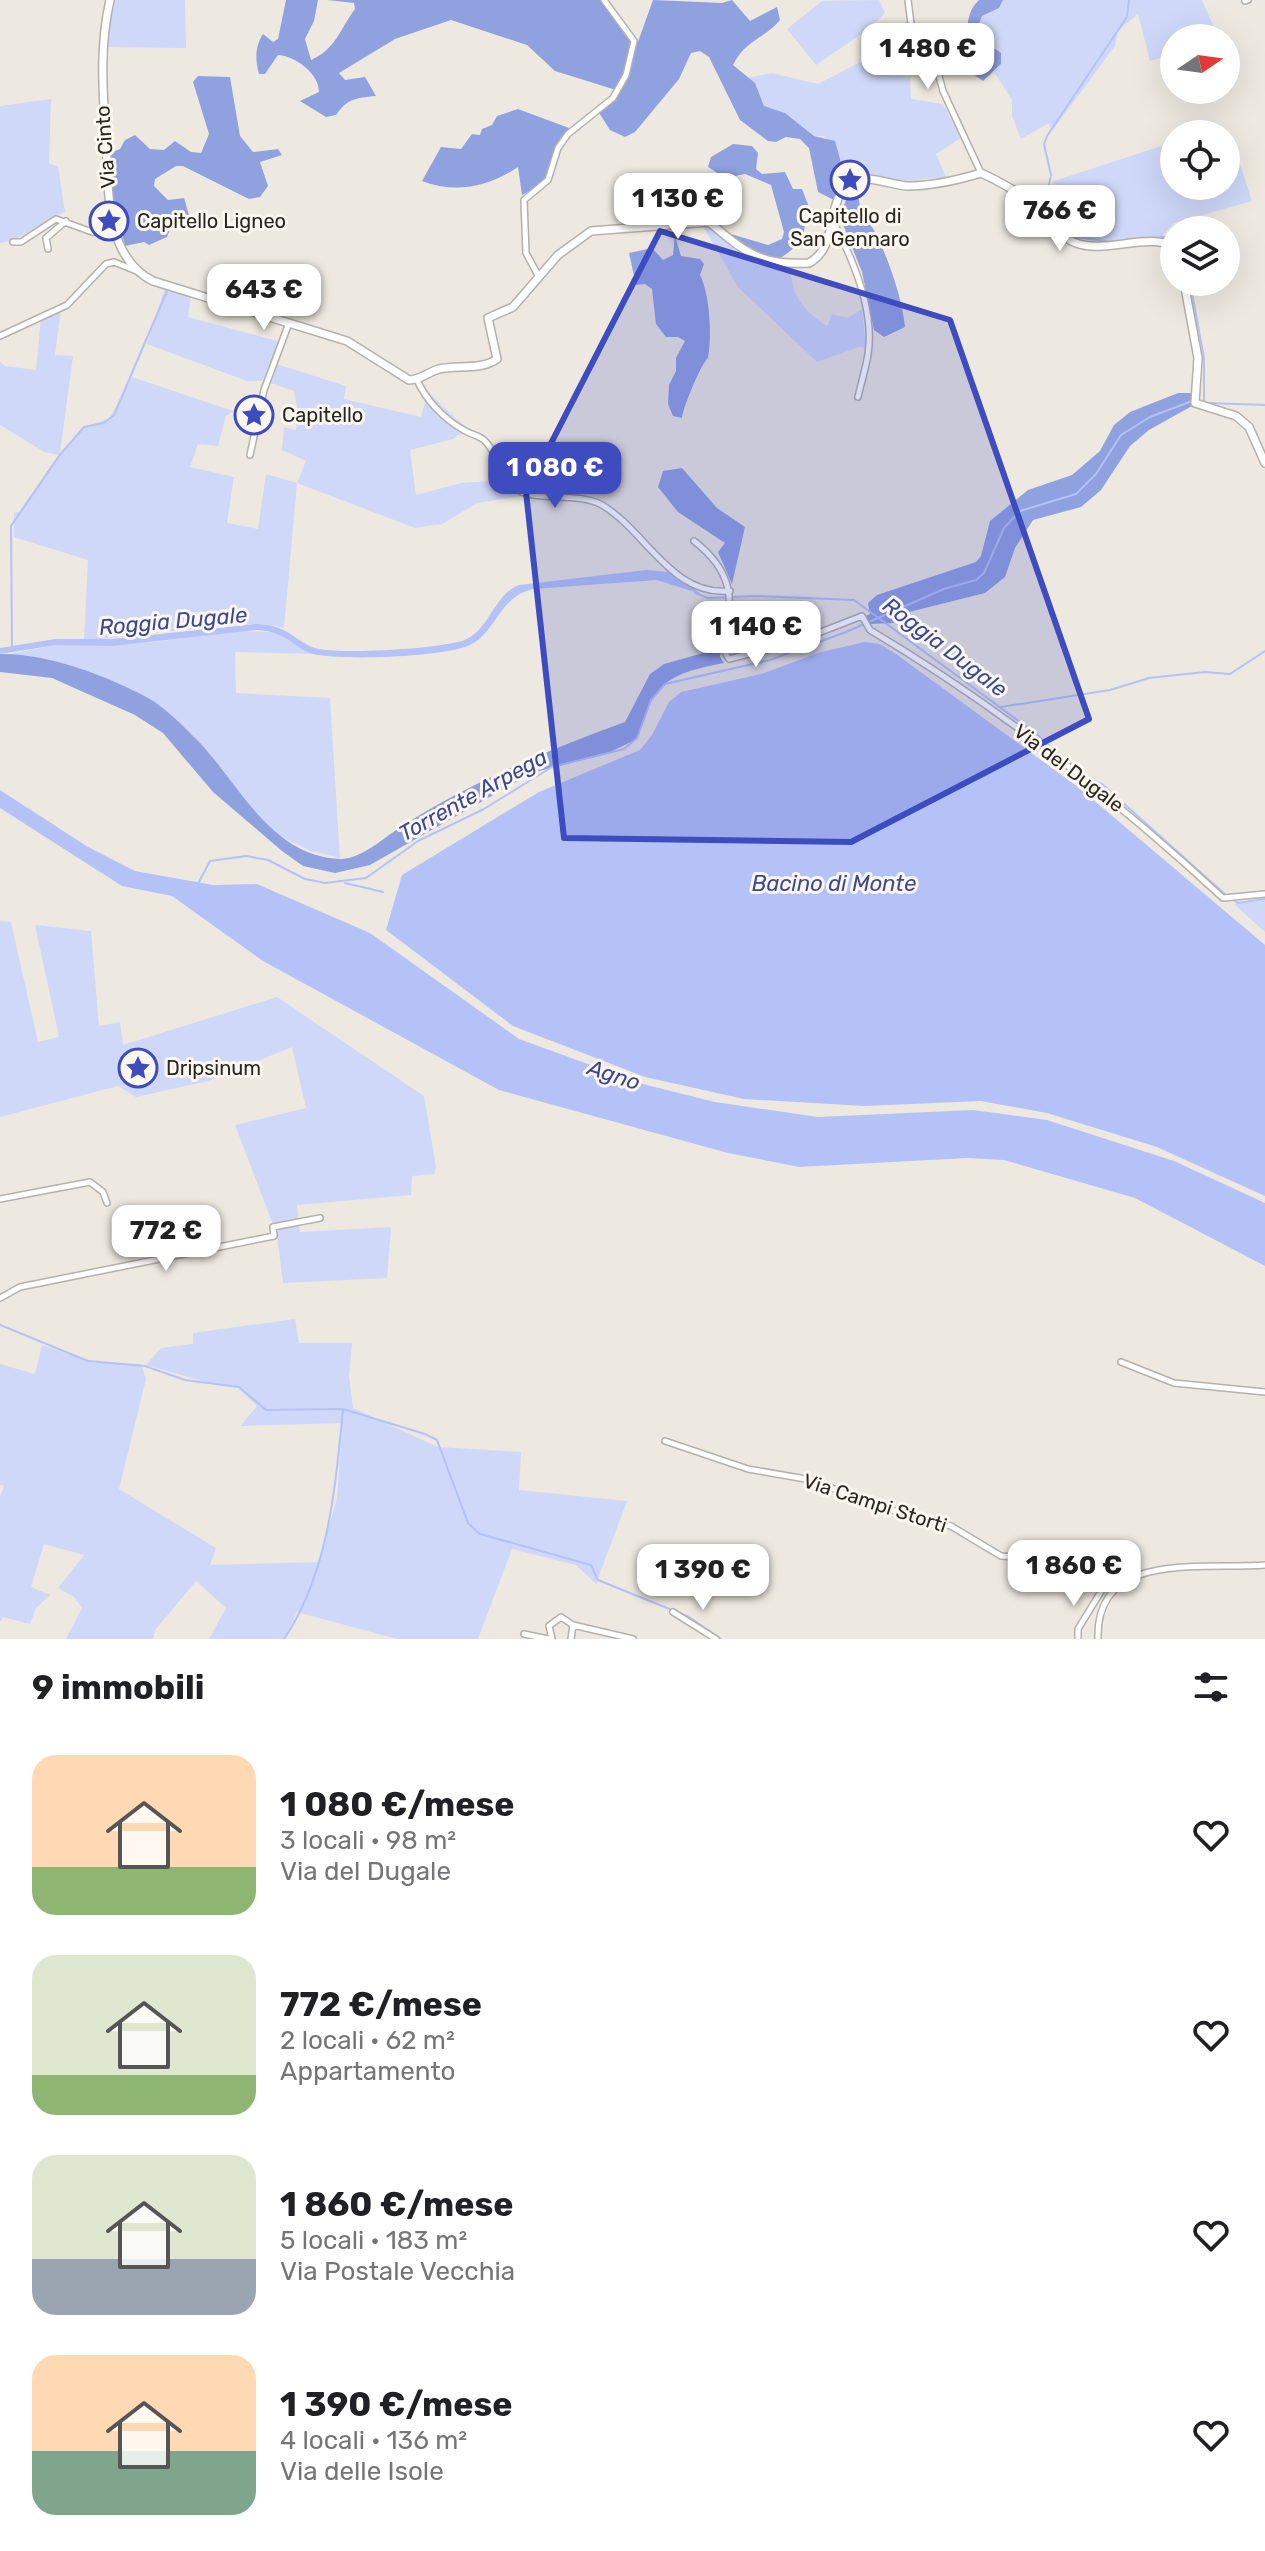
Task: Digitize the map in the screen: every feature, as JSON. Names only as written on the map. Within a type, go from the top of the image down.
[{"type":"street","name":"Via Cinto","points":[[110,0],[102,52],[101,94],[108,199],[118,234],[139,272]]},
{"type":"street","points":[[540,278],[526,253],[524,200],[548,180],[558,148],[574,127],[618,92],[635,47],[631,33],[604,0]]},
{"type":"street","points":[[908,0],[911,24],[935,61],[943,91],[981,173],[1036,206],[1069,240],[1080,245],[1131,246],[1160,242]]},
{"type":"street","points":[[0,336],[67,305],[106,264],[114,262],[153,281],[355,345],[402,376],[417,380],[435,371],[486,364],[497,359],[488,318],[513,307],[567,248],[586,233],[602,228],[709,222],[749,255],[797,264],[818,258],[846,186],[854,181],[870,180],[906,186],[981,173]]},
{"type":"street","points":[[13,242],[21,242],[48,222],[67,221],[92,232],[118,234]]},
{"type":"street","points":[[48,249],[46,238],[67,221]]},
{"type":"street","points":[[833,221],[857,273],[866,318],[868,354],[858,397]]},
{"type":"street","points":[[1187,296],[1198,358],[1195,403],[1201,408],[1236,416],[1249,427],[1265,463]]},
{"type":"street","points":[[250,455],[264,390],[289,323]]},
{"type":"street","points":[[417,380],[436,409],[459,428],[485,441],[503,475],[518,490],[528,496],[550,494],[597,503],[687,582],[710,593],[731,596]]},
{"type":"street","points":[[694,541],[711,554],[731,596]]},
{"type":"street","name":"Via del Dugale","points":[[731,596],[725,655],[732,660],[816,635],[862,616],[866,622],[1044,747],[1094,790],[1123,808],[1223,898],[1265,894]]},
{"type":"street","points":[[0,1199],[90,1182],[103,1192],[107,1203]]},
{"type":"street","points":[[0,1298],[20,1287],[274,1236],[273,1227],[320,1218]]},
{"type":"street","points":[[1121,1362],[1174,1383],[1265,1392]]},
{"type":"street","name":"Via Campi Storti","points":[[665,1441],[748,1469],[817,1481],[862,1502],[951,1526],[1001,1556],[1099,1564],[1117,1571],[1124,1581]]},
{"type":"street","points":[[1098,1639],[1099,1610],[1105,1598],[1124,1581],[1178,1568],[1265,1565]]},
{"type":"street","points":[[1078,1639],[1078,1629],[1105,1585]]},
{"type":"street","points":[[673,1612],[716,1639]]},
{"type":"street","points":[[524,1634],[550,1639],[548,1630],[557,1618],[568,1619],[573,1625],[633,1639]]},
{"type":"street","points":[[571,1639],[573,1625]]},
{"type":"highlighted area","points":[[660,231],[950,320],[1089,719],[851,842],[564,838],[526,492]]},
{"type":"shaded area","points":[[113,0],[185,0],[186,48],[105,47]]},
{"type":"shaded area","points":[[286,0],[318,0],[314,21],[305,39],[311,60],[332,44],[355,9],[354,3],[327,0],[603,0],[636,41],[616,90],[555,71],[527,45],[451,20],[395,39],[339,73],[345,80],[365,77],[376,96],[352,100],[336,115],[326,117],[300,101],[319,92],[311,72],[298,62],[278,55],[265,74],[259,74],[256,58],[258,43],[263,34],[273,42],[278,39]]},
{"type":"shaded area","points":[[653,0],[722,3],[732,0],[750,21],[777,7],[780,20],[743,50],[733,65],[755,83],[764,106],[785,113],[814,136],[835,141],[842,166],[853,178],[842,187],[836,201],[818,192],[809,148],[800,139],[786,137],[776,142],[768,141],[740,120],[709,57],[700,51],[691,53],[679,79],[635,132],[625,137],[610,130],[598,111],[620,92]]},
{"type":"shaded area","points":[[879,0],[885,13],[869,29],[816,65],[787,29],[822,1]]},
{"type":"shaded area","points":[[979,0],[1003,0],[999,8],[982,16],[978,27],[984,41],[1001,53],[1001,64],[983,81],[972,73],[967,34],[969,15]]},
{"type":"shaded area","points":[[1003,0],[1202,0],[1212,24],[1160,24],[1160,58],[1150,61],[1138,14],[1118,31],[1115,46],[1052,131],[1049,123],[1021,139],[1012,116],[1012,100],[994,72],[1001,64],[994,45],[983,41],[978,27],[982,16],[999,8]]},
{"type":"shaded area","points":[[868,58],[869,73],[910,77],[911,99],[943,104],[961,138],[936,154],[946,177],[902,181],[870,175],[853,178],[824,136],[814,136],[785,113],[764,106],[755,83],[747,78],[772,73],[818,84]]},
{"type":"shaded area","points":[[198,76],[230,77],[240,136],[253,152],[278,149],[282,155],[260,162],[268,186],[260,197],[249,199],[183,166],[176,166],[155,179],[154,186],[168,200],[184,198],[189,215],[185,222],[171,227],[167,237],[149,245],[144,242],[125,246],[110,186],[110,153],[120,149],[125,140],[135,135],[150,149],[164,150],[175,141],[191,152],[201,153],[209,134],[193,82]]},
{"type":"shaded area","points":[[51,99],[49,164],[58,166],[65,212],[18,238],[0,243],[0,106]]},
{"type":"shaded area","points":[[518,109],[569,128],[558,144],[550,170],[540,185],[522,195],[518,167],[483,184],[459,188],[422,181],[441,147],[461,149],[472,134],[480,135],[482,129],[492,125],[497,116]]},
{"type":"shaded area","points":[[733,144],[752,146],[758,153],[756,169],[762,174],[785,172],[793,189],[802,189],[809,207],[803,214],[805,224],[802,238],[774,263],[717,230],[768,245],[782,239],[784,232],[771,185],[745,174],[725,178],[708,167],[711,157]]},
{"type":"shaded area","points":[[1160,147],[1160,200],[1240,200],[1240,164],[1252,201],[1199,216],[1160,216],[1160,236],[1097,242],[1073,233],[1047,203],[1054,181]]},
{"type":"shaded area","points":[[858,185],[862,211],[884,252],[904,316],[905,327],[884,337],[874,330],[862,272],[840,217],[849,191]]},
{"type":"shaded area","points":[[701,223],[709,223],[748,256],[790,265],[793,285],[800,301],[827,326],[832,314],[848,318],[862,309],[866,348],[859,347],[817,362],[738,287]]},
{"type":"shaded area","points":[[675,236],[681,256],[700,259],[704,264],[700,275],[706,293],[710,327],[708,358],[693,386],[682,418],[673,416],[668,404],[676,358],[685,341],[678,337],[666,337],[656,324],[652,289],[645,284],[636,285],[629,253],[652,248],[663,260],[673,255]]},
{"type":"shaded area","points":[[165,288],[191,295],[188,317],[281,342],[273,363],[346,386],[344,399],[421,417],[425,403],[417,382],[467,429],[453,439],[410,450],[416,495],[461,483],[504,480],[522,496],[477,503],[442,524],[415,528],[297,483],[306,461],[282,450],[284,427],[296,430],[298,412],[294,391],[265,381],[247,381],[147,344]]},
{"type":"shaded area","points":[[61,309],[55,355],[73,356],[60,453],[85,427],[110,418],[132,377],[233,411],[226,416],[218,446],[198,444],[190,467],[234,477],[227,523],[258,529],[266,474],[297,483],[284,628],[247,624],[84,640],[88,560],[14,537],[14,513],[19,512],[59,455],[44,452],[0,425],[0,362],[5,366],[36,370],[41,318]]},
{"type":"shaded area","points":[[1178,393],[1191,393],[1192,406],[1149,430],[1130,446],[1101,490],[1081,507],[1033,520],[1015,548],[1005,577],[985,593],[909,612],[893,623],[870,624],[866,616],[870,614],[868,603],[877,595],[976,562],[981,556],[990,521],[1028,490],[1072,475],[1100,451],[1114,425],[1130,412]]},
{"type":"shaded area","points":[[682,468],[717,508],[745,527],[732,584],[718,552],[725,543],[678,512],[658,487],[663,471]]},
{"type":"shaded area","points":[[236,631],[276,632],[313,654],[235,652],[236,693],[330,698],[340,858],[311,851],[273,833],[199,743],[9,654],[56,645],[154,642]]},
{"type":"shaded area","points":[[721,648],[720,657],[724,663],[676,677],[657,693],[637,739],[610,752],[532,773],[370,865],[335,873],[303,866],[282,851],[213,792],[163,733],[135,715],[52,678],[0,672],[0,654],[37,657],[96,674],[150,699],[200,743],[260,817],[277,833],[317,855],[341,859],[364,852],[425,812],[481,782],[625,722],[650,674],[664,664]]},
{"type":"shaded area","points":[[1265,900],[1265,932],[1234,904]]},
{"type":"shaded area","points":[[0,921],[11,922],[38,1042],[59,1037],[35,925],[91,931],[99,1026],[120,1022],[123,1045],[277,997],[424,1096],[436,1167],[434,1174],[412,1176],[411,1195],[297,1205],[300,1232],[391,1227],[387,1278],[283,1283],[277,1235],[235,1125],[306,1108],[292,1047],[208,1081],[136,1097],[118,1086],[0,1117]]},
{"type":"shaded area","points":[[295,1319],[299,1343],[352,1343],[349,1376],[353,1408],[438,1447],[521,1452],[519,1490],[627,1501],[596,1584],[576,1565],[512,1549],[478,1639],[397,1639],[297,1612],[284,1639],[209,1639],[226,1608],[196,1581],[155,1630],[153,1639],[66,1639],[82,1608],[74,1597],[58,1588],[84,1555],[44,1544],[31,1587],[50,1595],[36,1608],[30,1624],[3,1617],[0,1623],[0,1496],[4,1486],[0,1485],[0,1364],[35,1374],[42,1345],[93,1363],[141,1364],[146,1379],[119,1489],[216,1548],[210,1565],[318,1562],[337,1499],[342,1423],[240,1426],[257,1406],[236,1386],[206,1382],[146,1365],[161,1348],[193,1344],[193,1333]]},
{"type":"water","points":[[646,570],[670,572],[701,594],[657,580],[533,589],[511,600],[484,635],[465,647],[392,657],[318,655],[277,634],[257,630],[112,646],[56,645],[0,654],[0,648],[55,639],[112,639],[257,624],[286,631],[319,649],[370,651],[432,646],[471,637],[503,597],[519,585]]},
{"type":"water","name":"Bacino di Monte","points":[[865,642],[880,644],[896,654],[1078,787],[1265,945],[1265,1196],[1157,1147],[1047,1113],[981,1101],[864,1106],[744,1099],[645,1077],[513,1026],[386,930],[402,875],[539,792],[640,750],[652,735],[669,702],[681,692],[761,674],[821,652]]},
{"type":"water","name":"Agno","points":[[0,790],[88,847],[135,871],[213,885],[257,884],[370,933],[519,1039],[643,1084],[715,1102],[818,1117],[973,1110],[1047,1120],[1174,1161],[1265,1203],[1265,1266],[1135,1198],[1004,1160],[967,1158],[799,1167],[728,1153],[499,1090],[263,961],[172,896],[122,886],[0,808]]},
{"type":"waterway","points":[[1058,224],[1045,203],[1051,175],[1044,144],[1127,17],[1129,0]]},
{"type":"waterway","points":[[1070,236],[1111,242],[1160,237]]},
{"type":"waterway","points":[[12,648],[11,526],[59,456],[84,427],[104,423],[114,415],[167,291]]},
{"type":"waterway","points":[[1193,296],[1204,358],[1204,402]]},
{"type":"waterway","name":"Torrente Arpega","points":[[199,882],[210,861],[246,856],[268,860],[305,879],[325,883],[366,878],[418,841],[484,809],[552,767],[624,749],[637,738],[651,700],[665,684],[770,660],[846,632],[944,589],[976,580],[984,573],[1004,528],[1020,511],[1076,494],[1096,474],[1121,435],[1150,417],[1192,401]]},
{"type":"waterway","name":"Torrente Arpega","points":[[1207,403],[1265,405]]},
{"type":"waterway","name":"Roggia Dugale","points":[[695,593],[708,598],[756,596],[854,600],[1035,733],[1087,778],[1102,784],[1227,896]]},
{"type":"waterway","points":[[1001,707],[1110,690],[1149,678],[1205,672],[1230,674],[1265,651]]},
{"type":"waterway","points":[[345,883],[383,892]]},
{"type":"waterway","name":"Roggia Dugale","points":[[1232,899],[1238,903],[1265,899]]},
{"type":"waterway","points":[[0,1325],[88,1361],[145,1366],[185,1380],[239,1387],[266,1410],[343,1409],[425,1434],[437,1440],[468,1523],[480,1534],[591,1565],[598,1580],[689,1617],[721,1639]]},
{"type":"waterway","points":[[284,1639],[299,1613],[320,1558],[333,1499],[343,1410]]},
{"type":"place","name":"Capitello di San Gennaro","points":[[850,180]]},
{"type":"place","name":"Capitello Ligneo","points":[[109,221]]},
{"type":"place","name":"Capitello","points":[[254,415]]},
{"type":"place","name":"Dripsinum","points":[[138,1068]]}]
